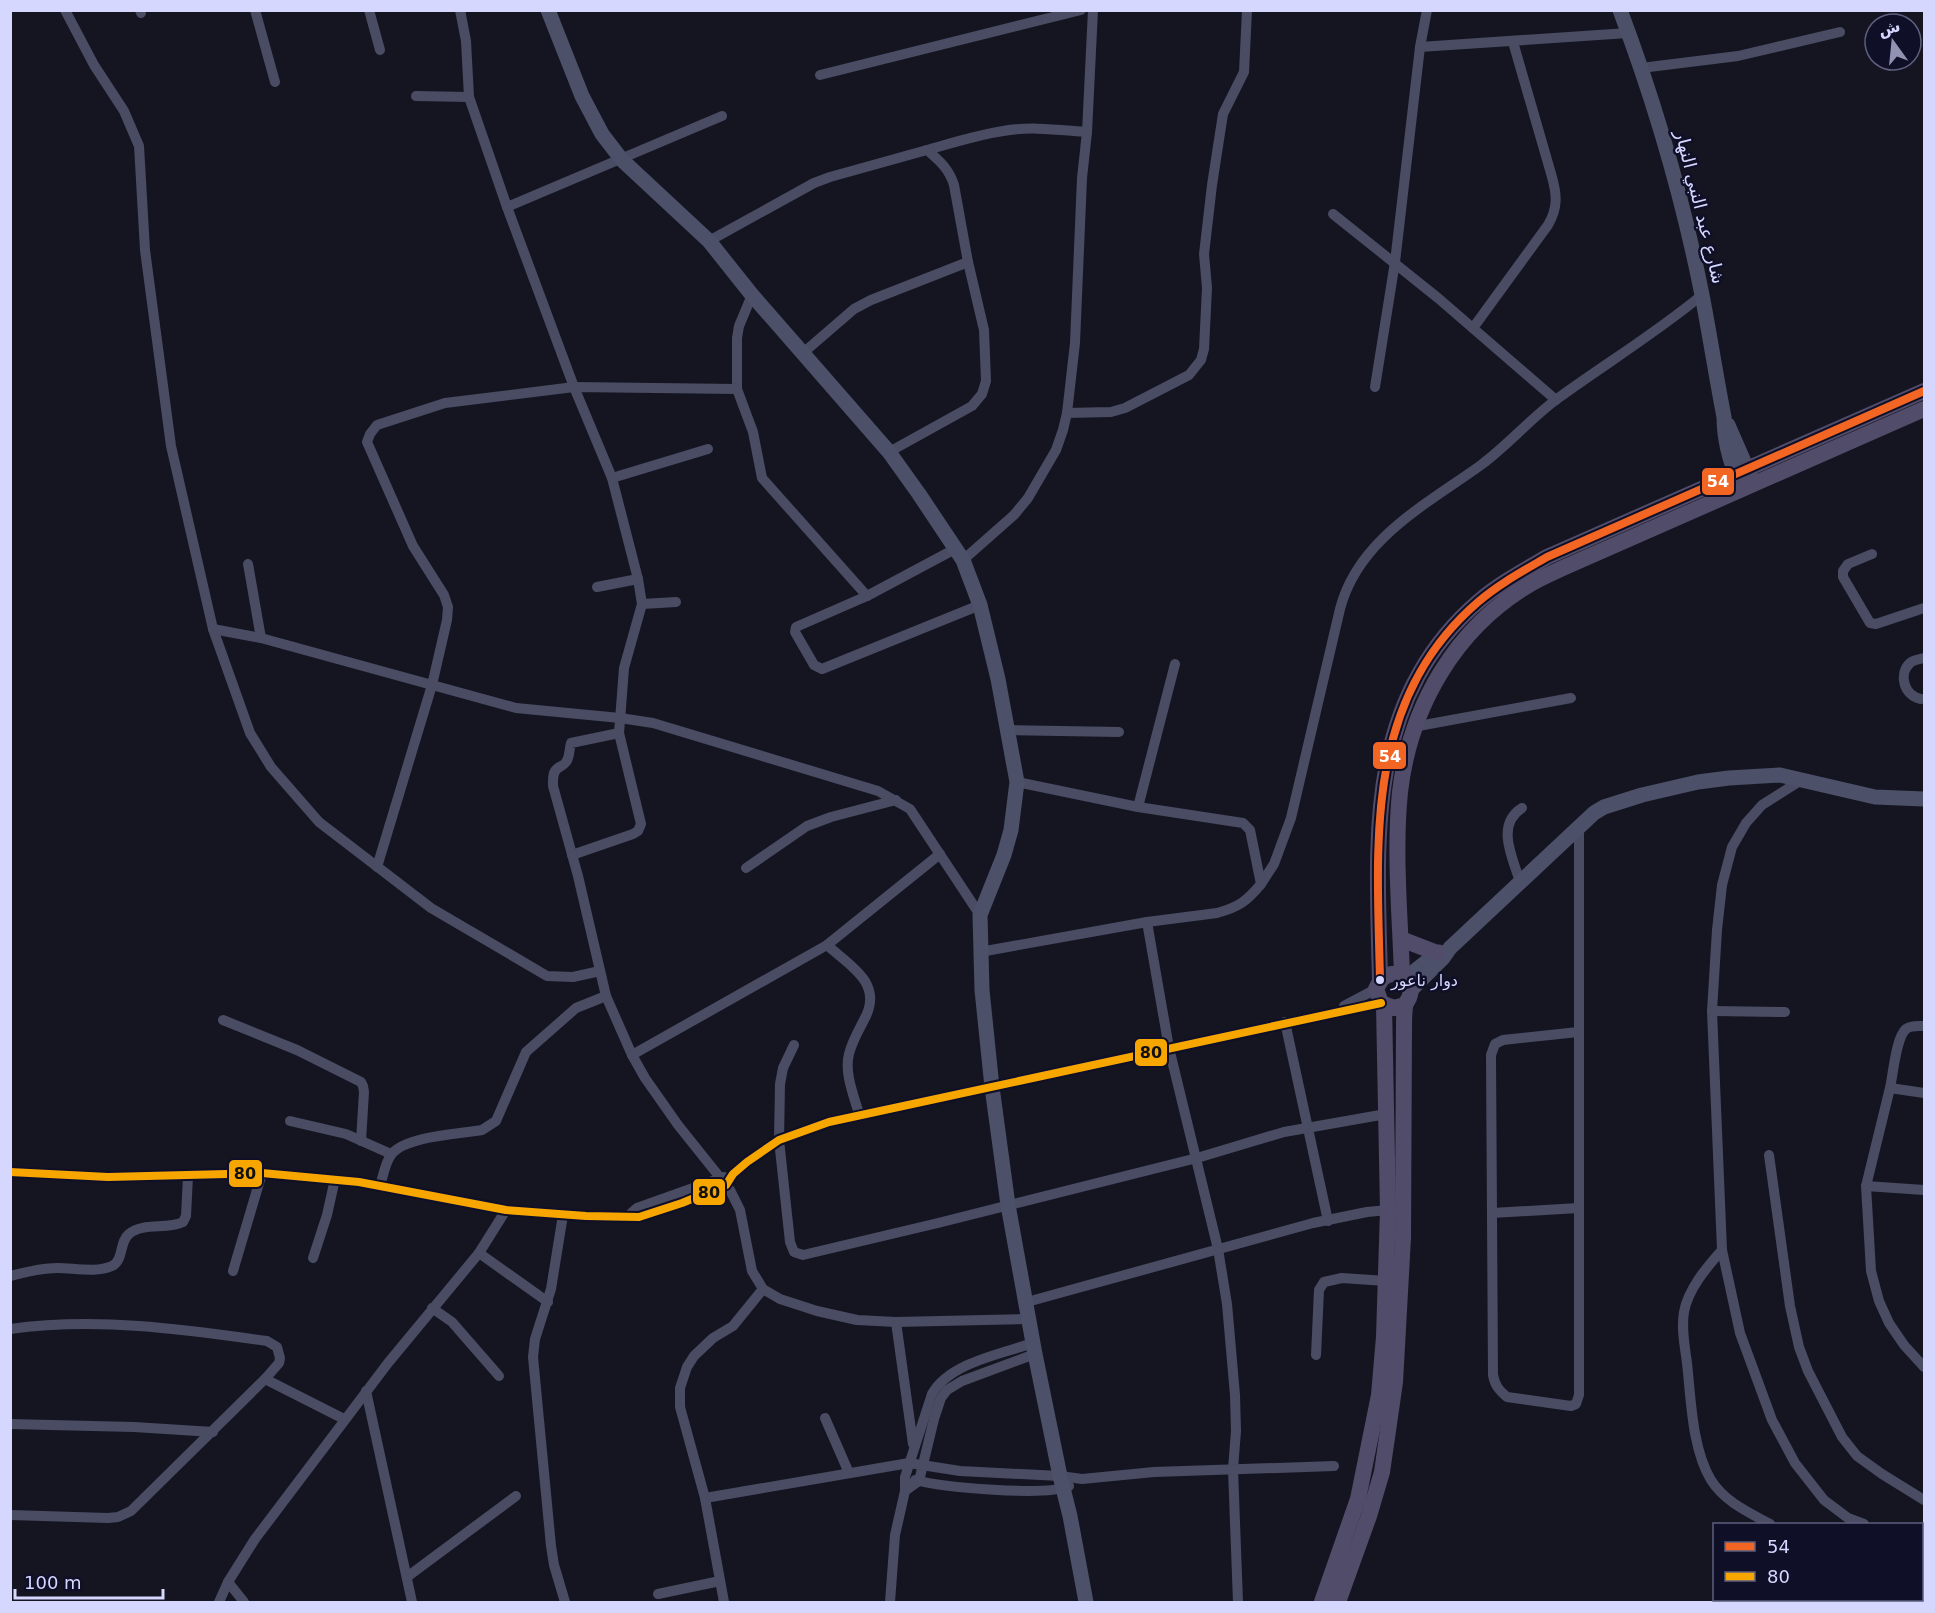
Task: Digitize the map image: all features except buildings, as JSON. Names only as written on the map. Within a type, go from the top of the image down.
[{"type":"main road","points":[[1338,1602],[1370,1516],[1382,1472],[1395,1382],[1404,1238],[1406,987],[1401,939],[1399,812],[1405,758],[1413,726],[1430,689],[1476,627],[1532,583],[1924,391]]},
{"type":"main road","points":[[1322,1602],[1358,1499],[1379,1395],[1384,1337],[1388,1210],[1380,994],[1378,853],[1387,756],[1400,713],[1425,664],[1447,634],[1478,602],[1547,557],[1924,410]]},
{"type":"main road","points":[[1401,939],[1443,950]]},
{"type":"main road","points":[[1380,994],[1386,975],[1394,974],[1406,987]]},
{"type":"main road","points":[[1380,994],[1394,1008],[1406,987]]},
{"type":"street","points":[[65,10],[94,65],[124,111],[139,146],[147,260],[171,446],[213,629],[250,733],[271,767],[319,822],[431,908],[548,976],[563,978],[600,971]]},
{"type":"street","points":[[255,10],[275,82]]},
{"type":"street","points":[[369,10],[380,50]]},
{"type":"street","points":[[460,10],[466,41],[469,97],[574,387],[612,478],[638,579],[642,604],[624,668],[619,733],[641,824],[638,831],[633,834],[572,855]]},
{"type":"street","points":[[548,10],[582,96],[602,134],[622,160],[709,241],[752,295],[889,453],[959,555],[980,605],[998,679],[1017,782],[1011,830],[1004,855],[980,915],[980,952],[992,1087],[1008,1205],[1034,1348],[1086,1602]]},
{"type":"street","points":[[820,75],[1081,10]]},
{"type":"street","points":[[980,605],[822,669],[817,668],[795,632],[796,627],[959,555],[1014,515],[1028,498],[1056,450],[1067,413],[1075,343],[1082,178],[1094,10]]},
{"type":"street","points":[[1067,413],[1110,412],[1125,408],[1189,375],[1201,360],[1204,349],[1207,288],[1204,254],[1212,185],[1223,114],[1244,72],[1247,10]]},
{"type":"street","points":[[1375,387],[1395,262],[1420,47],[1427,10]]},
{"type":"street","name":"شارع عبد النبي النهار","points":[[1620,10],[1641,68],[1676,184],[1702,295],[1724,417],[1734,436],[1744,479]]},
{"type":"street","points":[[1641,68],[1738,56],[1840,32]]},
{"type":"street","points":[[1420,47],[1629,33]]},
{"type":"street","points":[[1473,328],[1548,225],[1556,208],[1557,198],[1552,177],[1514,42]]},
{"type":"street","points":[[416,96],[469,97]]},
{"type":"street","points":[[507,207],[722,116]]},
{"type":"street","points":[[709,241],[814,183],[830,177],[974,136],[1005,130],[1042,129],[1087,132]]},
{"type":"street","points":[[889,453],[972,406],[982,394],[986,381],[984,330],[950,173],[927,150]]},
{"type":"street","points":[[1333,214],[1395,262],[1556,400]]},
{"type":"street","points":[[802,353],[854,309],[871,300],[968,262]]},
{"type":"street","points":[[752,295],[739,326],[737,338],[737,389],[753,432],[762,477],[867,596]]},
{"type":"street","points":[[980,952],[1147,922],[1217,914],[1248,900],[1274,864],[1292,818],[1340,609],[1347,587],[1354,575],[1388,534],[1408,515],[1480,466],[1556,400],[1650,335],[1702,295]]},
{"type":"street","points":[[377,867],[432,685],[448,607],[444,595],[413,546],[367,442],[370,434],[377,425],[445,404],[574,387],[737,389]]},
{"type":"street","points":[[612,478],[708,449]]},
{"type":"street","points":[[1872,554],[1848,564],[1843,571],[1844,577],[1870,623],[1876,624],[1924,608]]},
{"type":"street","points":[[248,564],[261,638]]},
{"type":"street","points":[[597,587],[638,579]]},
{"type":"street","points":[[642,604],[676,602]]},
{"type":"street","points":[[213,629],[261,638],[516,708],[652,723],[878,791],[910,809],[980,915]]},
{"type":"street","points":[[1921,699],[1913,698],[1908,694],[1904,685],[1908,666],[1911,662],[1924,658]]},
{"type":"street","points":[[1138,807],[1175,664]]},
{"type":"street","points":[[1413,726],[1571,698]]},
{"type":"street","points":[[1008,730],[1119,732]]},
{"type":"street","points":[[619,733],[571,743],[568,760],[556,768],[553,775],[553,786],[606,996],[632,1055],[665,1107],[723,1182],[740,1210],[752,1271],[763,1289],[780,1299],[857,1320],[896,1322],[1029,1319]]},
{"type":"street","points":[[1406,987],[1579,825],[1604,807],[1642,795],[1698,782],[1780,775],[1875,797],[1924,799]]},
{"type":"street","points":[[1803,779],[1762,805],[1746,823],[1732,847],[1722,885],[1712,1011],[1722,1250],[1740,1333],[1772,1420],[1795,1463],[1824,1500],[1848,1518],[1861,1523]]},
{"type":"street","points":[[1017,782],[1138,807],[1243,823],[1250,830],[1261,884]]},
{"type":"street","points":[[746,868],[807,826],[831,817],[896,800]]},
{"type":"street","points":[[1520,882],[1507,836],[1508,824],[1513,814],[1522,808]]},
{"type":"street","points":[[1578,1032],[1503,1040],[1495,1044],[1491,1055],[1493,1375],[1495,1384],[1499,1391],[1507,1397],[1571,1406],[1576,1404],[1580,1395],[1579,825]]},
{"type":"street","points":[[632,1055],[827,945],[940,854]]},
{"type":"street","points":[[1147,922],[1168,1048],[1218,1249],[1233,1363],[1236,1431],[1233,1469],[1238,1602]]},
{"type":"street","points":[[827,945],[865,980],[870,988],[869,1010],[851,1047],[848,1062],[859,1114]]},
{"type":"street","points":[[10,1172],[79,1177],[262,1173],[335,1179],[506,1210],[563,1215],[639,1217],[723,1182],[747,1161],[779,1140],[804,1130],[859,1114],[1334,1012],[1380,994]]},
{"type":"street","points":[[380,1186],[391,1154],[413,1142],[482,1130],[492,1125],[526,1052],[576,1008],[606,996]]},
{"type":"street","points":[[1712,1011],[1785,1012]]},
{"type":"street","points":[[223,1020],[297,1050],[361,1082],[364,1092],[361,1141]]},
{"type":"street","points":[[1285,1022],[1328,1221]]},
{"type":"street","points":[[1924,1026],[1915,1025],[1906,1028],[1900,1036],[1866,1186],[1871,1271],[1879,1301],[1889,1323],[1904,1345],[1924,1367]]},
{"type":"street","points":[[794,1045],[781,1074],[779,1140],[790,1242],[797,1254],[819,1252],[1197,1158],[1284,1132],[1386,1114]]},
{"type":"street","points":[[1890,1088],[1924,1093]]},
{"type":"street","points":[[290,1121],[328,1129],[391,1154]]},
{"type":"street","points":[[1769,1155],[1790,1306],[1799,1347],[1808,1371],[1842,1437],[1857,1456],[1924,1500]]},
{"type":"street","points":[[233,1271],[262,1173]]},
{"type":"street","points":[[10,1276],[44,1269],[101,1268],[114,1265],[119,1259],[124,1241],[129,1234],[139,1229],[177,1225],[183,1222],[186,1216],[188,1176]]},
{"type":"street","points":[[313,1258],[335,1179]]},
{"type":"street","points":[[1866,1186],[1924,1190]]},
{"type":"street","points":[[1492,1213],[1578,1208]]},
{"type":"street","points":[[219,1602],[228,1582],[255,1539],[344,1419],[479,1253],[506,1210]]},
{"type":"street","points":[[1027,1302],[1313,1223],[1388,1210]]},
{"type":"street","points":[[563,1215],[548,1302],[535,1339],[533,1367],[551,1546],[554,1566],[565,1602]]},
{"type":"street","points":[[1722,1250],[1688,1297],[1684,1313],[1684,1334],[1695,1430],[1701,1455],[1711,1480],[1729,1501],[1768,1523]]},
{"type":"street","points":[[479,1253],[548,1302]]},
{"type":"street","points":[[1316,1355],[1321,1285],[1329,1280],[1342,1278],[1386,1281]]},
{"type":"street","points":[[724,1602],[705,1498],[679,1396],[682,1379],[694,1356],[733,1326],[763,1289]]},
{"type":"street","points":[[432,1308],[452,1322],[499,1376]]},
{"type":"street","points":[[896,1322],[914,1448]]},
{"type":"street","points":[[10,1329],[39,1326],[137,1325],[267,1341],[277,1347],[280,1358],[279,1363],[265,1379],[213,1432],[139,1505],[125,1515],[108,1518],[10,1515]]},
{"type":"street","points":[[890,1602],[895,1535],[906,1491],[905,1477],[932,1394],[946,1376],[971,1364],[1034,1348]]},
{"type":"street","points":[[906,1491],[919,1481],[938,1404],[946,1390],[1034,1348]]},
{"type":"street","points":[[265,1379],[344,1419]]},
{"type":"street","points":[[366,1391],[412,1602]]},
{"type":"street","points":[[825,1418],[849,1473]]},
{"type":"street","points":[[10,1424],[134,1427],[213,1432]]},
{"type":"street","points":[[705,1498],[909,1463],[1061,1482]]},
{"type":"street","points":[[892,1466],[905,1477],[919,1481],[958,1487],[997,1489],[1143,1473],[1334,1466]]},
{"type":"street","points":[[407,1577],[516,1496]]},
{"type":"street","points":[[658,1594],[720,1581]]},
{"type":"street","points":[[228,1582],[244,1602]]},
{"type":"transit line","name":"54","points":[[1380,980],[1379,827],[1385,777],[1396,729],[1414,684],[1441,641],[1486,595],[1547,557],[1924,391]]},
{"type":"transit line","name":"80","points":[[10,1172],[108,1177],[262,1173],[359,1182],[506,1210],[639,1217],[726,1185],[733,1174],[747,1162],[779,1140],[829,1122],[1381,1003]]},
{"type":"place","name":"دوار ناعور","points":[[1380,980]]}]
